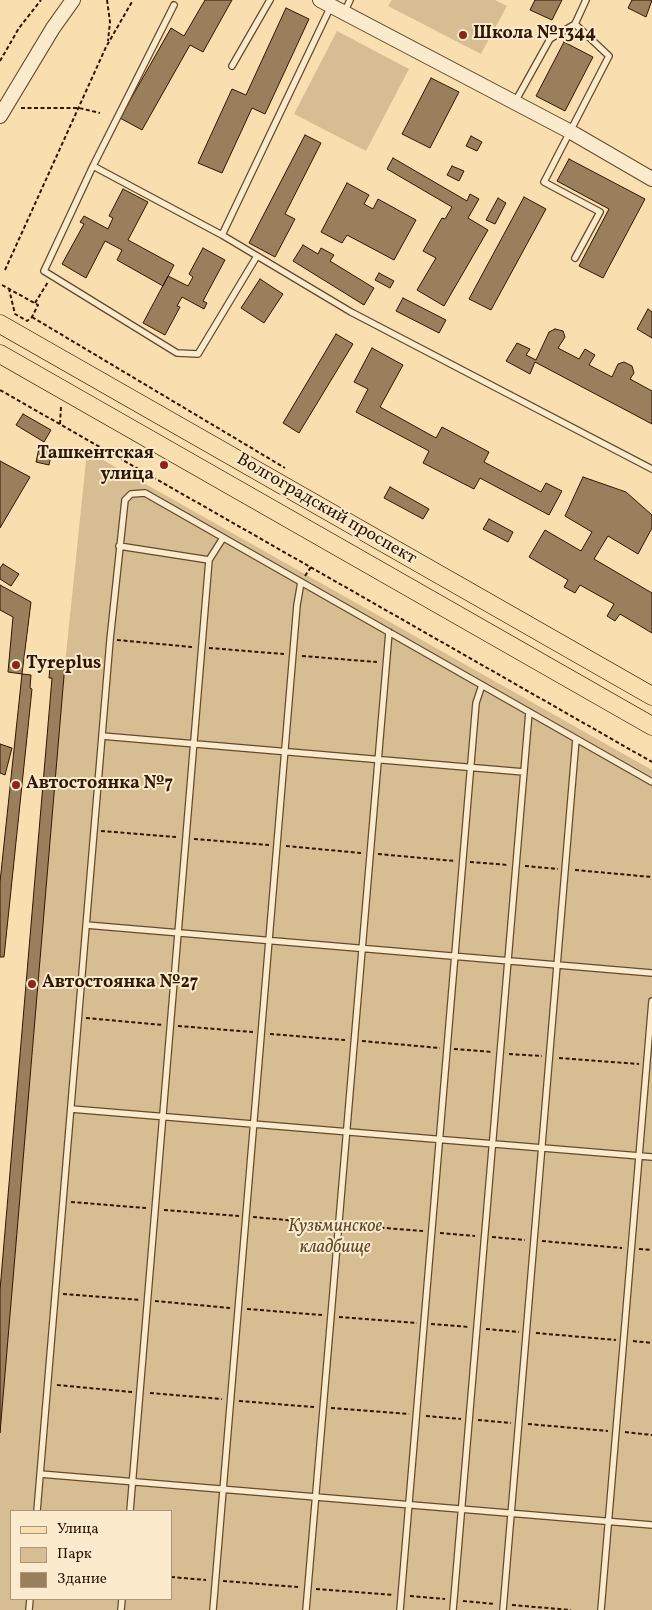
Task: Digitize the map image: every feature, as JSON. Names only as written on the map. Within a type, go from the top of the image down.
[{"type":"main road","name":"Волгоградский проспект","points":[[0,324],[652,696]]},
{"type":"main road","name":"Волгоградский проспект","points":[[0,354],[652,726]]},
{"type":"street","points":[[0,116],[53,28],[73,0]]},
{"type":"street","points":[[326,3],[347,6],[652,179]]},
{"type":"lane","points":[[232,66],[270,0]]},
{"type":"lane","points":[[515,103],[550,39],[575,24],[586,0]]},
{"type":"lane","points":[[222,235],[326,3]]},
{"type":"lane","points":[[174,5],[93,166],[44,271],[177,353],[198,354],[257,256]]},
{"type":"lane","points":[[575,24],[609,56],[544,182],[600,212],[575,258]]},
{"type":"lane","points":[[93,166],[222,235],[351,312],[652,469]]},
{"type":"lane","points":[[37,1510],[110,640],[125,500],[131,494],[145,493],[652,782]]},
{"type":"lane","points":[[130,1510],[209,560],[224,538]]},
{"type":"lane","points":[[120,546],[209,560]]},
{"type":"lane","points":[[213,1610],[293,655],[301,582]]},
{"type":"lane","points":[[306,1610],[389,632]]},
{"type":"lane","points":[[400,1610],[470,767],[476,703],[482,686]]},
{"type":"lane","points":[[453,1610],[529,712]]},
{"type":"lane","points":[[102,736],[524,772]]},
{"type":"lane","points":[[503,1607],[576,739]]},
{"type":"lane","points":[[86,925],[652,972]]},
{"type":"lane","points":[[601,1610],[652,1001]]},
{"type":"lane","points":[[71,1108],[652,1157]]},
{"type":"lane","points":[[40,1474],[652,1525]]},
{"type":"path","points":[[0,61],[19,28],[41,0]]},
{"type":"path","points":[[107,0],[110,22],[107,44]]},
{"type":"path","points":[[5,270],[107,44],[133,0]]},
{"type":"path","points":[[14,107],[79,108],[100,113]]},
{"type":"path","points":[[35,304],[52,276]]},
{"type":"path","points":[[2,285],[38,305],[32,317],[27,321],[15,314],[9,289]]},
{"type":"path","points":[[32,317],[286,469]]},
{"type":"path","points":[[0,390],[652,762]]},
{"type":"path","points":[[110,640],[385,663]]},
{"type":"path","points":[[78,1018],[647,1065]]},
{"type":"path","points":[[63,1201],[652,1250]]},
{"type":"path","points":[[55,1293],[652,1343]]},
{"type":"path","points":[[48,1384],[652,1435]]},
{"type":"path","points":[[172,1577],[454,1600],[503,1607],[571,1610]]},
{"type":"green space","points":[[392,0],[495,0],[507,6],[481,54],[388,6]]},
{"type":"green space","points":[[337,31],[409,69],[366,151],[294,114]]},
{"type":"green space","name":"Кузьминское кладбище","points":[[87,451],[652,770],[652,1610],[0,1610],[0,1433],[65,664]]},
{"type":"building","points":[[205,0],[232,0],[203,52],[190,45],[142,130],[120,118],[171,28],[184,36]]},
{"type":"building","points":[[535,0],[562,0],[552,20],[530,10]]},
{"type":"building","points":[[632,0],[652,0],[646,17],[628,8]]},
{"type":"building","points":[[286,8],[309,19],[265,114],[252,108],[222,173],[198,163],[232,89],[246,95]]},
{"type":"building","points":[[564,42],[593,57],[565,111],[536,96]]},
{"type":"building","points":[[431,78],[459,92],[430,148],[402,134]]},
{"type":"building","points":[[305,135],[321,143],[285,214],[295,219],[275,257],[249,243]]},
{"type":"building","points":[[471,136],[482,142],[477,151],[466,146]]},
{"type":"building","points":[[393,158],[467,201],[470,194],[479,199],[468,218],[488,230],[444,306],[417,290],[436,258],[423,251],[442,218],[445,219],[452,207],[387,169]]},
{"type":"building","points":[[569,159],[645,199],[603,278],[579,266],[609,209],[557,181]]},
{"type":"building","points":[[452,166],[464,171],[459,181],[447,175]]},
{"type":"building","points":[[347,183],[369,195],[364,204],[373,209],[378,199],[416,220],[394,260],[347,235],[342,243],[321,232]]},
{"type":"building","points":[[123,189],[148,202],[128,240],[174,265],[163,286],[117,260],[122,250],[105,241],[86,278],[62,264],[84,224],[80,222],[84,216],[108,229],[113,218],[109,216]]},
{"type":"building","points":[[524,197],[546,209],[491,310],[469,299]]},
{"type":"building","points":[[498,198],[506,203],[495,224],[486,220]]},
{"type":"building","points":[[303,245],[318,254],[321,248],[334,255],[330,261],[374,288],[364,305],[293,261]]},
{"type":"building","points":[[203,248],[225,260],[203,301],[207,303],[204,309],[182,297],[177,306],[180,307],[165,335],[143,323],[168,276],[188,286],[193,277],[189,274]]},
{"type":"building","points":[[379,273],[394,281],[390,288],[375,280]]},
{"type":"building","points":[[260,279],[283,294],[264,323],[241,308]]},
{"type":"building","points":[[403,298],[446,320],[439,333],[396,311]]},
{"type":"building","points":[[648,309],[652,312],[652,338],[637,329]]},
{"type":"building","points":[[555,329],[563,331],[565,337],[558,348],[579,359],[585,349],[595,355],[589,365],[612,377],[618,364],[624,362],[632,366],[634,373],[630,379],[652,391],[652,424],[535,362],[530,374],[506,361],[517,343],[530,349],[526,355],[536,360],[549,332]]},
{"type":"building","points":[[336,334],[353,344],[299,433],[283,423]]},
{"type":"building","points":[[372,348],[403,365],[380,407],[436,438],[442,427],[489,452],[484,462],[541,492],[546,483],[562,491],[549,515],[480,478],[474,489],[423,463],[429,451],[356,412],[368,389],[354,382]]},
{"type":"building","points":[[23,414],[51,430],[44,442],[16,425]]},
{"type":"building","points":[[39,448],[52,451],[49,465],[36,462]]},
{"type":"building","points":[[0,461],[30,477],[0,528]]},
{"type":"building","points":[[583,477],[626,492],[652,515],[652,528],[638,554],[608,536],[594,559],[652,593],[652,633],[620,614],[615,621],[607,616],[614,604],[580,585],[575,593],[564,587],[568,580],[529,557],[545,530],[581,551],[592,532],[565,516]]},
{"type":"building","points":[[390,487],[429,509],[423,519],[384,498]]},
{"type":"building","points":[[489,519],[513,532],[508,542],[483,529]]},
{"type":"building","points":[[3,564],[19,574],[11,586],[0,579],[0,568]]},
{"type":"building","points":[[0,585],[31,602],[22,674],[8,672],[13,617],[0,610]]},
{"type":"building","name":"Автостоянка №27","points":[[65,664],[0,1433],[0,1290],[52,678],[49,678],[50,667]]},
{"type":"building","name":"Автостоянка №7","points":[[22,674],[31,675],[30,688],[32,689],[4,957],[0,957],[0,882]]},
{"type":"building","points":[[0,744],[12,748],[5,775],[0,773]]},
{"type":"place","name":"Школа №1344","points":[[463,35]]},
{"type":"place","name":"Ташкентская улица","points":[[164,465]]},
{"type":"place","name":"Tyreplus","points":[[16,665]]},
{"type":"place","name":"Автостоянка №7","points":[[16,785]]},
{"type":"place","name":"Автостоянка №27","points":[[32,984]]}]
